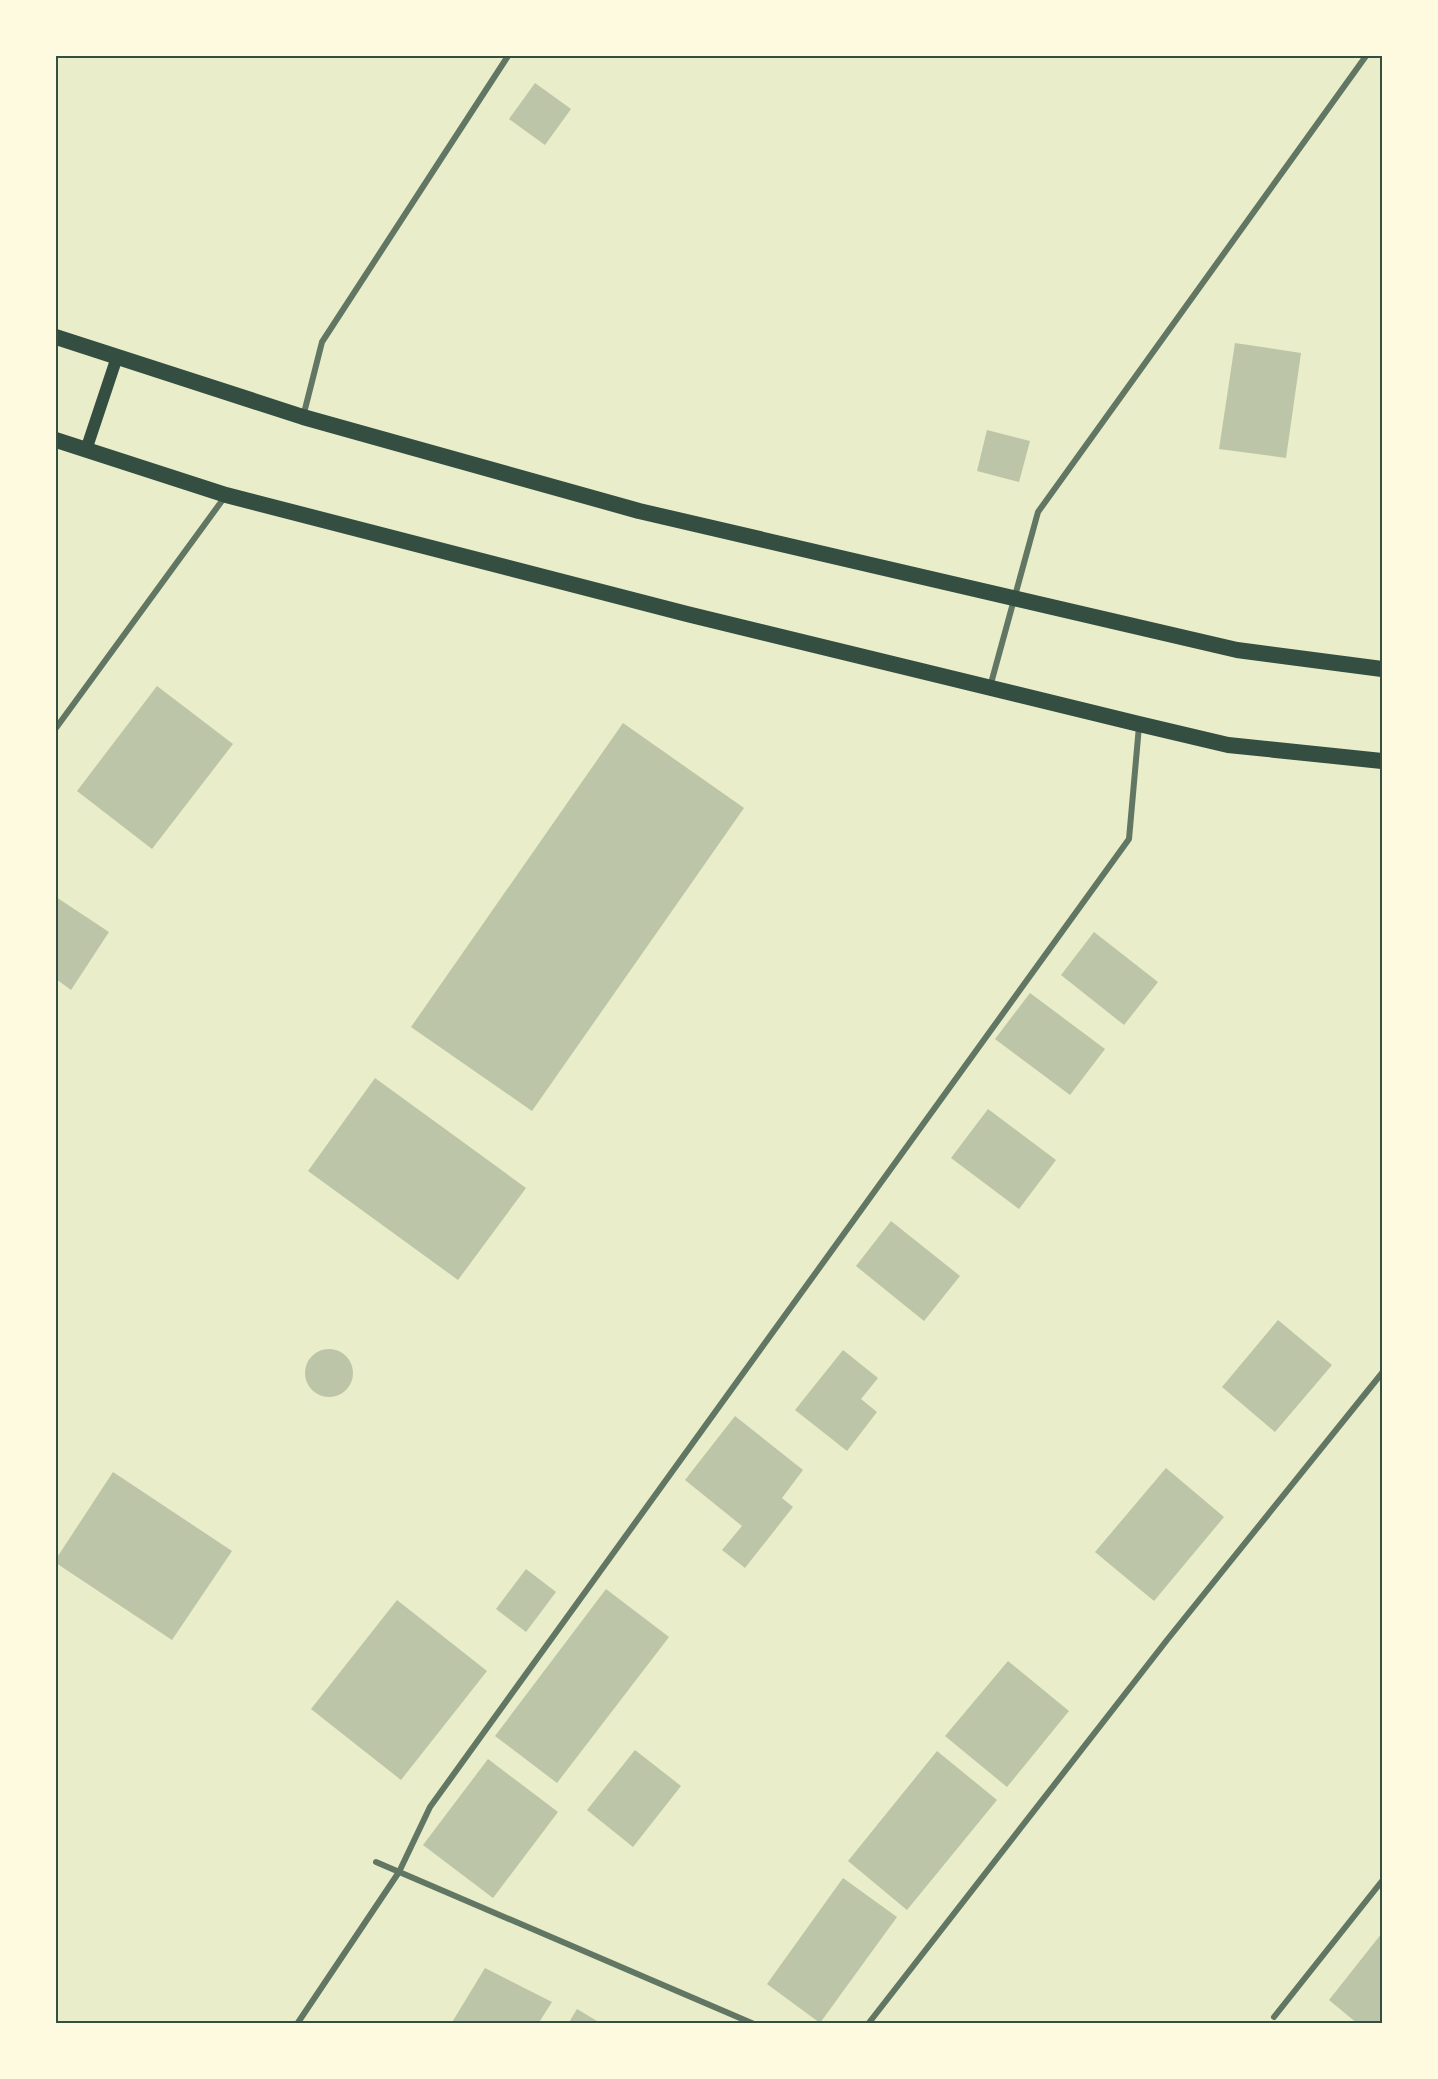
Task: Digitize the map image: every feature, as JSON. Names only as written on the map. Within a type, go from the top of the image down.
[{"type":"highway","points":[[56,337],[303,417],[639,511],[1238,650],[1383,669]]},
{"type":"highway","points":[[56,440],[226,495],[687,614],[1139,724],[1228,745],[1383,761]]},
{"type":"main road","points":[[86,450],[117,357]]},
{"type":"street","points":[[303,417],[322,342],[508,56]]},
{"type":"street","points":[[990,687],[1038,512],[1366,56]]},
{"type":"street","points":[[56,728],[226,495]]},
{"type":"street","points":[[297,2024],[399,1872],[430,1808],[1129,839],[1139,724]]},
{"type":"street","points":[[868,2024],[1167,1641],[1383,1373]]},
{"type":"street","points":[[376,1862],[754,2024]]},
{"type":"street","points":[[1274,2018],[1383,1881]]},
{"type":"building","points":[[535,83],[571,109],[545,145],[509,119]]},
{"type":"building","points":[[1235,343],[1301,353],[1286,458],[1219,449]]},
{"type":"building","points":[[987,430],[1030,441],[1019,482],[977,471]]},
{"type":"building","points":[[157,686],[233,744],[152,849],[77,791]]},
{"type":"building","points":[[623,723],[744,808],[532,1111],[411,1027]]},
{"type":"building","points":[[56,897],[109,932],[71,990],[56,979]]},
{"type":"building","points":[[1094,932],[1158,982],[1124,1025],[1061,975]]},
{"type":"building","points":[[1030,993],[1105,1049],[1070,1095],[995,1039]]},
{"type":"building","points":[[375,1078],[526,1188],[458,1280],[308,1171]]},
{"type":"building","points":[[988,1109],[1056,1160],[1019,1209],[951,1158]]},
{"type":"building","points":[[891,1221],[960,1276],[924,1321],[856,1266]]},
{"type":"building","points":[[1278,1320],[1332,1365],[1275,1432],[1222,1387]]},
{"type":"building","points":[[324,1349],[334,1349],[349,1359],[353,1373],[352,1382],[343,1393],[334,1397],[324,1397],[309,1387],[305,1378],[305,1368],[315,1353]]},
{"type":"building","points":[[843,1350],[878,1378],[861,1399],[877,1412],[847,1451],[795,1410]]},
{"type":"building","points":[[735,1416],[803,1470],[782,1498],[793,1507],[745,1568],[722,1550],[742,1526],[685,1480]]},
{"type":"building","points":[[1166,1468],[1224,1517],[1154,1601],[1095,1552]]},
{"type":"building","points":[[113,1472],[232,1551],[172,1640],[56,1563],[56,1559]]},
{"type":"building","points":[[526,1569],[556,1592],[526,1632],[496,1609]]},
{"type":"building","points":[[606,1589],[669,1637],[557,1783],[495,1736]]},
{"type":"building","points":[[397,1600],[487,1671],[401,1780],[311,1709]]},
{"type":"building","points":[[1008,1661],[1069,1711],[1007,1787],[945,1736]]},
{"type":"building","points":[[635,1750],[681,1786],[633,1847],[587,1810]]},
{"type":"building","points":[[937,1751],[997,1800],[907,1910],[848,1861]]},
{"type":"building","points":[[488,1759],[558,1812],[493,1898],[423,1845]]},
{"type":"building","points":[[843,1878],[897,1917],[820,2023],[767,1984]]},
{"type":"building","points":[[1382,1933],[1382,2024],[1358,2024],[1329,2000]]},
{"type":"building","points":[[485,1968],[552,2002],[538,2024],[451,2024]]},
{"type":"building","points":[[577,2009],[602,2024],[568,2024]]}]
